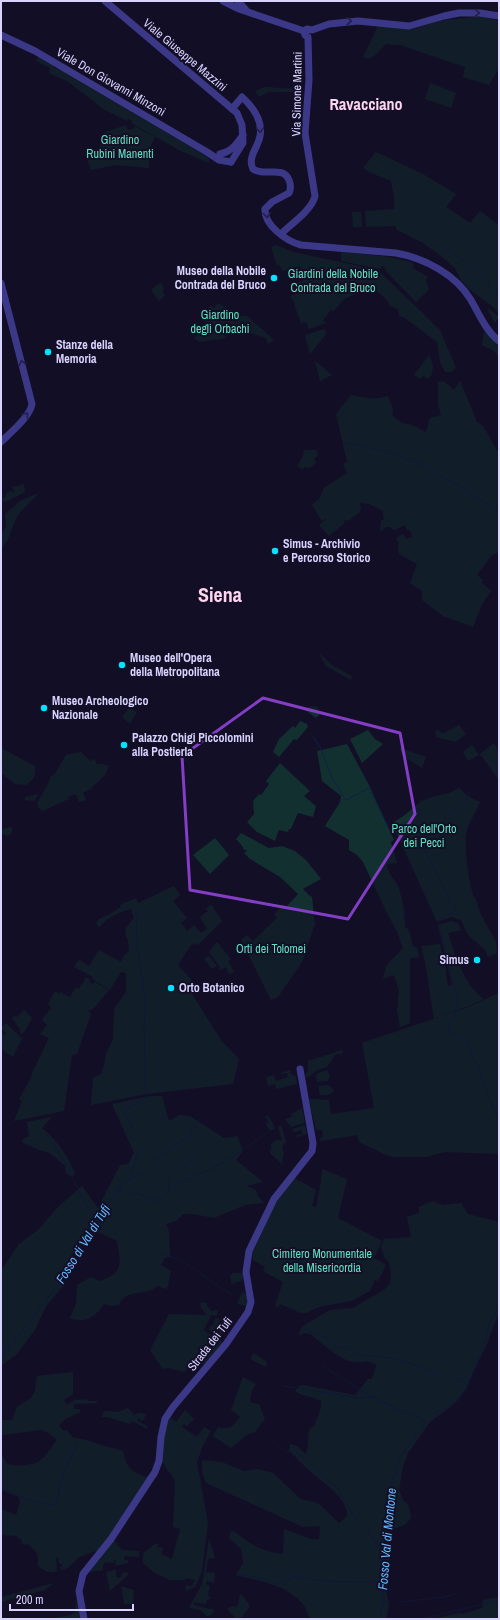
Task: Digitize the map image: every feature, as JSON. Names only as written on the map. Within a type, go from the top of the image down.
[{"type":"street","name":"Viale Giuseppe Mazzini","points":[[105,1],[232,109]]},
{"type":"street","points":[[223,1],[232,6],[308,33],[324,25],[350,21],[406,26],[455,13],[480,13],[499,16]]},
{"type":"street","points":[[238,1],[242,7],[250,12]]},
{"type":"street","name":"Via Simone Martini","points":[[282,234],[310,206],[315,196],[305,133],[309,80],[308,33]]},
{"type":"street","name":"Viale Don Giovanni Minzoni","points":[[1,35],[35,51],[208,152],[218,160],[231,162]]},
{"type":"street","points":[[231,162],[242,146],[243,127],[240,118],[232,109],[242,97],[253,108],[260,126],[260,138],[251,159],[253,168],[257,172],[283,173],[288,177],[290,183],[289,193],[272,202],[266,209],[265,216],[267,221],[292,241],[301,244],[399,254],[429,264],[448,276],[463,290],[470,298],[489,331],[499,341]]},
{"type":"street","points":[[220,154],[235,147],[243,135]]},
{"type":"street","name":"Viale Don Giovanni Minzoni","points":[[208,152],[220,154],[231,162]]},
{"type":"street","points":[[1,283],[32,403],[26,416],[1,442]]},
{"type":"street","name":"Strada dei Tufi","points":[[84,1619],[79,1591],[83,1574],[111,1539],[155,1472],[159,1461],[161,1434],[168,1415],[226,1344],[248,1312],[251,1302],[246,1273],[246,1264],[249,1251],[274,1199],[312,1151],[313,1143],[300,1069]]},
{"type":"highlighted area","points":[[263,698],[400,733],[415,814],[348,919],[190,890],[182,756]]},
{"type":"green space","points":[[482,16],[499,21],[499,68],[489,85],[463,77],[465,67],[400,45],[386,44],[374,56],[368,59],[363,57],[378,26],[407,29],[417,28],[438,21]]},
{"type":"green space","points":[[38,57],[54,68],[60,70],[203,154],[209,159],[209,163],[179,150],[131,123],[133,121],[128,119],[127,121],[105,110],[67,81],[49,73],[50,68],[36,61]]},
{"type":"green space","points":[[430,83],[456,93],[451,108],[425,99]]},
{"type":"green space","points":[[265,87],[296,89],[292,92],[269,92],[259,97],[255,91]]},
{"type":"green space","name":"Giardino Rubini Manenti","points":[[126,125],[128,130],[135,128],[134,126],[155,137],[149,149],[149,168],[116,165],[91,170],[87,158],[93,153],[91,151],[99,148],[105,132]]},
{"type":"green space","points":[[376,152],[423,174],[456,194],[446,207],[470,223],[480,211],[499,225],[499,313],[470,290],[461,280],[455,268],[423,243],[397,230],[395,226],[366,227],[365,211],[394,209],[394,196],[391,181],[363,168]]},
{"type":"green space","points":[[352,212],[361,212],[362,227],[353,227]]},
{"type":"green space","name":"Giardini della Nobile Contrada del Bruco","points":[[276,245],[293,252],[373,269],[372,272],[379,275],[380,272],[440,330],[456,368],[451,372],[445,372],[440,362],[437,342],[405,318],[399,316],[398,309],[390,306],[387,300],[372,287],[364,286],[353,295],[343,300],[334,311],[331,310],[323,320],[326,323],[309,329],[306,322],[301,323],[294,304],[295,303],[290,296],[308,289],[307,285],[304,285],[304,289],[294,292],[292,284],[303,281],[300,266],[282,271],[280,265],[277,266],[271,247]]},
{"type":"green space","points":[[341,252],[382,256],[412,262],[414,265],[413,268],[428,277],[426,280],[429,289],[416,302],[385,270],[386,267],[382,266],[380,269],[341,261]]},
{"type":"green space","points":[[161,282],[164,289],[162,291],[165,295],[159,301],[151,290]]},
{"type":"green space","name":"Giardino degli Orbachi","points":[[218,303],[233,313],[239,314],[239,316],[247,316],[274,340],[268,344],[266,338],[248,331],[224,334],[226,338],[200,342],[194,338],[201,332],[204,332],[207,316],[212,311],[208,308],[210,306],[214,308]]},
{"type":"green space","points":[[488,308],[499,317],[495,323],[488,310]]},
{"type":"green space","points":[[324,329],[327,333],[310,354],[305,335]]},
{"type":"green space","points":[[484,331],[499,345],[499,358],[494,351],[482,345]]},
{"type":"green space","points":[[429,355],[433,364],[432,373],[429,379],[423,376],[420,379],[414,375]]},
{"type":"green space","points":[[315,361],[332,375],[320,381]]},
{"type":"green space","points":[[438,381],[445,382],[454,390],[460,381],[477,422],[483,426],[499,454],[499,552],[492,555],[477,575],[483,580],[481,582],[491,591],[482,604],[473,627],[443,616],[422,600],[422,591],[410,583],[417,564],[399,554],[399,544],[396,538],[403,534],[406,539],[412,537],[410,530],[407,530],[405,525],[394,530],[390,527],[386,527],[380,532],[381,521],[385,519],[383,517],[383,511],[369,504],[359,503],[361,509],[359,513],[348,521],[344,521],[345,523],[329,536],[319,525],[329,517],[322,521],[312,505],[319,499],[324,488],[347,473],[343,464],[347,462],[336,414],[351,395],[370,398],[388,396],[393,409],[392,415],[402,423],[412,425],[426,432],[430,418],[441,415],[438,403]]},
{"type":"green space","points":[[304,450],[316,450],[318,456],[314,458],[316,463],[309,468],[304,467],[303,470],[297,466],[303,456]]},
{"type":"green space","points":[[24,484],[25,492],[5,502],[2,501],[1,498],[6,497],[6,494],[10,491],[15,493],[12,487]]},
{"type":"green space","points":[[39,493],[19,514],[6,542],[1,548],[1,535],[6,526],[5,514],[20,501]]},
{"type":"green space","points":[[319,653],[333,666],[352,676],[351,680],[326,666]]},
{"type":"green space","points":[[310,706],[318,707],[320,714],[316,718],[305,710]]},
{"type":"green space","points":[[129,708],[137,712],[130,724],[122,717]]},
{"type":"green space","points":[[300,721],[307,724],[308,727],[297,740],[294,739],[279,757],[273,752],[279,739],[293,726],[295,728]]},
{"type":"green space","points":[[459,725],[466,734],[456,742],[436,737],[436,730],[440,731],[442,734]]},
{"type":"green space","points":[[368,730],[375,739],[383,744],[362,763],[350,739]]},
{"type":"green space","points":[[494,743],[499,752],[499,780],[480,754]]},
{"type":"green space","points":[[347,744],[370,787],[394,840],[391,842],[397,863],[387,864],[387,867],[389,873],[398,886],[405,917],[405,927],[409,930],[413,947],[417,947],[419,957],[410,958],[410,1023],[400,1027],[397,1010],[399,990],[394,975],[383,979],[386,966],[403,948],[397,932],[363,862],[357,855],[349,850],[349,840],[325,826],[340,802],[341,796],[322,781],[317,751]]},
{"type":"green space","points":[[472,745],[479,755],[468,761],[463,752]]},
{"type":"green space","points":[[1,748],[35,766],[34,777],[26,785],[15,784],[1,773]]},
{"type":"green space","points":[[400,748],[426,757],[422,768],[403,756]]},
{"type":"green space","points":[[81,752],[90,761],[95,759],[96,764],[109,766],[104,777],[103,776],[91,788],[92,791],[90,789],[83,793],[86,800],[84,801],[79,802],[76,794],[68,797],[69,799],[42,811],[40,808],[39,809],[37,803],[51,776],[54,775],[66,755]]},
{"type":"green space","points":[[280,763],[310,791],[304,796],[316,806],[313,817],[298,813],[291,829],[289,829],[288,832],[279,830],[275,841],[257,832],[247,822],[254,814],[253,801],[259,794],[261,795],[269,784],[266,781]]},
{"type":"green space","name":"Parco dell'Orto dei Pecci","points":[[459,788],[469,797],[480,802],[467,830],[466,856],[472,892],[481,915],[496,942],[497,953],[488,957],[485,950],[468,935],[461,920],[451,917],[437,922],[392,823],[405,815],[421,801],[450,793]]},
{"type":"green space","points":[[39,794],[34,801],[25,800],[25,797]]},
{"type":"green space","points":[[1,827],[2,829],[12,827],[12,832],[8,836],[3,834],[1,836]]},
{"type":"green space","name":"Orti dei Tolomei","points":[[241,833],[269,848],[282,846],[295,851],[306,860],[321,879],[303,889],[311,897],[312,896],[315,926],[302,962],[278,997],[271,1000],[241,940],[247,935],[253,941],[277,918],[274,914],[283,905],[286,907],[298,894],[280,877],[250,859],[244,853],[247,851],[243,849],[236,839]]},
{"type":"green space","points":[[215,838],[229,855],[210,874],[193,855]]},
{"type":"green space","name":"Orto Botanico","points":[[174,886],[180,895],[173,901],[187,918],[181,923],[187,931],[194,925],[201,933],[207,929],[200,917],[208,911],[206,909],[211,904],[222,921],[198,945],[195,943],[190,946],[178,965],[194,983],[192,985],[198,991],[192,994],[221,1040],[239,1059],[233,1084],[146,1094],[91,1105],[93,1078],[101,1074],[106,1054],[113,1039],[114,1009],[126,992],[126,973],[121,972],[110,990],[92,979],[93,977],[74,967],[79,960],[89,966],[99,950],[121,962],[123,957],[129,951],[128,940],[125,934],[126,928],[134,918],[131,909],[114,915],[100,927],[96,924],[99,919],[116,910],[121,906],[120,905],[136,898],[138,903]]},
{"type":"green space","points":[[451,921],[458,923],[461,930],[448,933],[457,960],[471,986],[484,999],[434,1019],[421,946],[440,944],[447,973],[448,986],[452,985],[438,925]]},
{"type":"green space","points":[[217,942],[231,959],[228,961],[234,972],[229,974],[226,967],[220,970],[220,967],[209,952]]},
{"type":"green space","points":[[209,956],[217,966],[212,969],[204,959]]},
{"type":"green space","points":[[86,977],[90,979],[89,981],[93,984],[95,982],[109,990],[93,1009],[88,1011],[91,1014],[77,1054],[72,1055],[64,1111],[14,1121],[22,1101],[19,1099],[32,1076],[31,1075],[49,1038],[40,1034],[47,1025],[42,1020],[51,1008],[48,1004],[55,991],[59,994],[60,992],[70,997],[76,987],[79,989]]},
{"type":"green space","points":[[499,993],[499,1165],[498,1154],[445,1152],[426,1157],[393,1157],[359,1142],[357,1135],[321,1141],[320,1138],[323,1137],[322,1130],[316,1130],[309,1099],[329,1100],[331,1114],[374,1108],[362,1043],[466,1008]]},
{"type":"green space","points":[[24,1010],[32,1018],[24,1033],[23,1032],[21,1034],[19,1031],[20,1029],[12,1018],[15,1016],[17,1017]]},
{"type":"green space","points":[[6,1023],[22,1039],[13,1057],[1,1049],[1,1033],[4,1035],[6,1033],[1,1028]]},
{"type":"green space","points":[[342,1050],[343,1053],[335,1055],[327,1067],[317,1070],[308,1077],[305,1077],[308,1070],[308,1061]]},
{"type":"green space","points":[[290,1070],[291,1074],[296,1076],[297,1084],[276,1089],[275,1084],[268,1086],[266,1077],[274,1075],[276,1081],[288,1077],[287,1073],[281,1073]]},
{"type":"green space","points":[[327,1070],[330,1075],[328,1081],[317,1082],[316,1074]]},
{"type":"green space","points":[[328,1085],[333,1089],[333,1092],[328,1095],[321,1095],[319,1092],[319,1086]]},
{"type":"green space","points":[[150,1096],[162,1096],[169,1121],[179,1115],[190,1116],[224,1138],[237,1136],[243,1151],[236,1160],[263,1182],[246,1186],[256,1190],[258,1196],[264,1203],[245,1205],[214,1218],[193,1214],[183,1214],[176,1221],[166,1224],[169,1231],[170,1257],[165,1258],[161,1265],[171,1271],[167,1289],[157,1286],[147,1291],[131,1294],[126,1296],[119,1305],[112,1306],[104,1304],[93,1316],[85,1320],[75,1320],[70,1318],[76,1304],[77,1285],[91,1277],[99,1281],[107,1278],[113,1275],[119,1267],[120,1261],[117,1241],[98,1232],[71,1255],[65,1270],[63,1286],[46,1306],[35,1330],[16,1355],[2,1365],[1,1368],[1,1271],[19,1244],[39,1229],[59,1206],[82,1186],[98,1208],[120,1165],[128,1164],[134,1153],[112,1104]]},
{"type":"green space","points":[[302,1108],[305,1123],[291,1127],[285,1119],[292,1117],[291,1114]]},
{"type":"green space","points":[[265,1116],[269,1117],[275,1128],[270,1131],[266,1124],[269,1122]]},
{"type":"green space","points":[[52,1117],[42,1128],[52,1137],[66,1155],[75,1174],[72,1177],[66,1173],[65,1166],[50,1153],[39,1150],[22,1142],[23,1139],[29,1136],[27,1122]]},
{"type":"green space","points":[[281,1125],[286,1142],[282,1146],[284,1153],[282,1161],[283,1165],[271,1154],[269,1150],[271,1149],[271,1144],[276,1140],[282,1140],[278,1127]]},
{"type":"green space","points":[[305,1125],[307,1134],[296,1137],[295,1136],[303,1134],[301,1130],[294,1132],[292,1129]]},
{"type":"green space","name":"Cimitero Monumentale della Misericordia","points":[[322,1169],[347,1179],[338,1218],[382,1241],[374,1258],[386,1265],[378,1281],[375,1280],[370,1291],[351,1301],[319,1307],[306,1313],[301,1313],[280,1304],[278,1307],[275,1306],[283,1282],[263,1271],[265,1267],[253,1260],[252,1254],[275,1204],[294,1178],[316,1190],[312,1206],[316,1207]]},
{"type":"green space","points":[[432,1201],[443,1205],[461,1203],[468,1214],[499,1222],[499,1312],[487,1344],[465,1390],[455,1403],[430,1422],[408,1453],[403,1466],[399,1490],[403,1500],[409,1506],[411,1518],[406,1524],[393,1529],[386,1591],[389,1605],[386,1619],[311,1619],[304,1605],[288,1591],[263,1581],[236,1575],[243,1563],[241,1549],[229,1538],[231,1532],[234,1531],[256,1547],[283,1554],[284,1529],[311,1539],[319,1539],[320,1526],[303,1527],[206,1483],[202,1472],[202,1460],[222,1462],[244,1471],[258,1469],[273,1473],[301,1499],[318,1503],[339,1523],[347,1516],[343,1503],[334,1491],[305,1467],[289,1450],[290,1444],[295,1445],[305,1454],[308,1448],[310,1428],[314,1426],[321,1408],[321,1401],[318,1399],[295,1391],[299,1386],[303,1385],[355,1395],[368,1379],[371,1379],[377,1365],[367,1361],[359,1362],[344,1359],[310,1334],[298,1334],[303,1326],[330,1310],[353,1308],[385,1289],[390,1283],[391,1275],[389,1262],[385,1259],[381,1247],[384,1239],[411,1237],[407,1217],[419,1213],[419,1207]]},
{"type":"green space","points":[[233,1273],[242,1273],[245,1275],[240,1282],[234,1282],[232,1285],[230,1276]]},
{"type":"green space","points":[[242,1292],[248,1295],[247,1306],[237,1304]]},
{"type":"green space","points":[[201,1302],[207,1303],[207,1306],[211,1311],[218,1310],[216,1316],[211,1315],[204,1330],[207,1333],[219,1337],[223,1344],[203,1366],[204,1364],[200,1360],[191,1369],[188,1368],[184,1372],[169,1368],[163,1369],[150,1350],[169,1314],[207,1315],[200,1306]]},
{"type":"green space","points":[[215,1318],[220,1319],[216,1333],[209,1330],[210,1326],[213,1325]]},
{"type":"green space","points":[[222,1320],[228,1320],[222,1334],[218,1334]]},
{"type":"green space","points":[[254,1353],[267,1362],[266,1367],[250,1359]]},
{"type":"green space","points":[[73,1372],[73,1394],[64,1400],[67,1405],[75,1400],[87,1399],[88,1401],[97,1401],[97,1403],[74,1404],[74,1409],[81,1409],[79,1413],[65,1419],[59,1426],[64,1431],[67,1430],[72,1437],[123,1451],[128,1465],[133,1471],[146,1477],[150,1474],[141,1490],[130,1502],[127,1510],[99,1550],[79,1557],[69,1567],[61,1571],[60,1567],[62,1567],[62,1564],[59,1564],[58,1558],[56,1557],[57,1571],[50,1572],[38,1566],[37,1554],[28,1544],[25,1545],[22,1543],[21,1539],[17,1536],[1,1535],[1,1509],[16,1515],[20,1502],[19,1497],[1,1490],[1,1453],[7,1464],[21,1466],[36,1463],[47,1454],[57,1440],[49,1433],[42,1430],[1,1435],[1,1420],[12,1420],[17,1407],[31,1398],[35,1391],[37,1376]]},
{"type":"green space","points":[[243,1377],[256,1384],[250,1399],[252,1403],[259,1404],[265,1419],[254,1433],[248,1434],[231,1448],[213,1436],[218,1427],[229,1428],[240,1417],[231,1410]]},
{"type":"green space","points":[[128,1408],[134,1415],[139,1413],[146,1414],[143,1421],[138,1418],[137,1420],[148,1427],[147,1429],[132,1421],[130,1424],[107,1417],[102,1417],[104,1411],[118,1412]]},
{"type":"green space","points":[[185,1410],[194,1419],[187,1426],[184,1424],[182,1427],[197,1437],[204,1427],[211,1431],[203,1445],[197,1462],[208,1523],[202,1571],[195,1587],[185,1591],[186,1585],[192,1586],[195,1580],[185,1578],[185,1580],[170,1580],[155,1573],[143,1563],[143,1556],[145,1552],[155,1544],[158,1544],[157,1547],[163,1548],[161,1554],[172,1559],[180,1529],[173,1527],[175,1483],[173,1477],[164,1464],[162,1453],[169,1417],[176,1422]]},
{"type":"green space","points":[[209,1539],[215,1558],[208,1559],[206,1572],[215,1573],[214,1583],[207,1581],[206,1584],[210,1586],[208,1596],[211,1597],[207,1600],[206,1604],[194,1602],[193,1605],[215,1610],[211,1615],[207,1616],[200,1610],[189,1608],[202,1584]]},
{"type":"green space","points":[[114,1540],[122,1550],[139,1551],[139,1557],[125,1556],[124,1560],[128,1560],[128,1563],[115,1566],[116,1559],[113,1563],[105,1562],[103,1570],[89,1572]]},
{"type":"green space","points":[[116,1570],[116,1577],[119,1578],[121,1577],[122,1573],[127,1572],[128,1575],[110,1591],[106,1572]]},
{"type":"green space","points":[[54,1583],[45,1590],[1,1602],[1,1597]]},
{"type":"green space","points":[[121,1586],[134,1590],[133,1604],[124,1604]]},
{"type":"green space","points":[[240,1595],[242,1595],[250,1606],[242,1617],[236,1618],[227,1609],[232,1606],[237,1607]]},
{"type":"green space","points":[[77,1596],[82,1619],[50,1619],[71,1615],[75,1612]]},
{"type":"green space","points":[[499,1597],[499,1619],[432,1619],[460,1613],[463,1614],[482,1608],[483,1600]]},
{"type":"waterway","points":[[442,247],[458,256],[473,268],[499,294]]},
{"type":"waterway","points":[[344,442],[389,452],[431,468],[442,477],[463,488],[497,511],[499,510]]},
{"type":"waterway","points":[[313,737],[320,747],[333,780],[346,800],[369,788],[389,829]]},
{"type":"waterway","points":[[425,848],[427,847],[422,838],[440,829],[444,822],[444,818],[464,804],[469,792]]},
{"type":"waterway","name":"Fosso Val di Montone","points":[[394,828],[421,814],[418,808]]},
{"type":"waterway","name":"Fosso Val di Montone","points":[[410,819],[455,911],[440,919]]},
{"type":"waterway","points":[[131,1178],[137,1153],[147,1144],[132,1129],[124,1110],[146,1098],[144,1026],[146,1007],[137,943],[136,911]]},
{"type":"waterway","name":"Fosso Val di Montone","points":[[438,925],[458,1001],[455,1011]]},
{"type":"waterway","name":"Fosso Val di Montone","points":[[455,1012],[455,1015],[450,1021],[449,1032],[466,1040],[474,1061],[481,1071],[483,1084],[499,1122]]},
{"type":"waterway","name":"Fosso di Val di Tufi","points":[[121,1186],[131,1178],[141,1175],[154,1160],[190,1135],[200,1119]]},
{"type":"waterway","points":[[132,1192],[158,1201],[178,1184],[230,1158],[270,1130]]},
{"type":"waterway","points":[[47,1135],[64,1161]]},
{"type":"waterway","points":[[168,1190],[170,1178],[201,1154]]},
{"type":"waterway","points":[[64,1162],[96,1223]]},
{"type":"waterway","name":"Fosso di Val di Tufi","points":[[1,1358],[67,1273],[72,1258],[87,1238],[120,1186]]},
{"type":"waterway","name":"Fosso di Val di Tufi","points":[[118,1192],[123,1192]]},
{"type":"waterway","points":[[164,1254],[173,1257],[191,1267],[232,1295]]},
{"type":"waterway","name":"Fosso Val di Montone","points":[[436,1413],[458,1400],[465,1392],[484,1345],[490,1322],[499,1306]]},
{"type":"waterway","points":[[304,1328],[314,1334],[325,1337],[338,1348],[347,1348],[362,1355],[398,1359],[441,1375]]},
{"type":"waterway","points":[[322,1365],[365,1393],[391,1406],[423,1419],[424,1423]]},
{"type":"waterway","points":[[453,1379],[462,1381],[467,1385]]},
{"type":"waterway","points":[[283,1386],[359,1398],[373,1397]]},
{"type":"waterway","name":"Fosso Val di Montone","points":[[379,1619],[383,1602],[382,1579],[387,1545],[387,1511],[390,1496],[390,1485],[397,1471],[397,1462],[426,1422]]},
{"type":"waterway","points":[[1,1488],[27,1499],[54,1506],[65,1469],[77,1445]]},
{"type":"waterway","points":[[278,1446],[287,1452],[295,1451],[336,1487],[354,1517],[365,1527],[385,1555]]},
{"type":"waterway","points":[[240,1574],[285,1585],[292,1576],[322,1581],[382,1583]]},
{"type":"waterway","points":[[401,1602],[445,1597],[457,1593]]},
{"type":"waterway","points":[[422,1619],[499,1600]]},
{"type":"waterway","name":"Fosso Val di Montone","points":[[383,1602],[390,1602]]},
{"type":"place","name":"Museo della Nobile Contrada del Bruco","points":[[274,278]]},
{"type":"place","name":"Stanze della Memoria","points":[[48,352]]},
{"type":"place","name":"Simus - Archivio e Percorso Storico","points":[[275,551]]},
{"type":"place","name":"Museo dell'Opera della Metropolitana","points":[[122,665]]},
{"type":"place","name":"Museo Archeologico Nazionale","points":[[44,708]]},
{"type":"place","name":"Palazzo Chigi Piccolomini alla Postierla","points":[[124,745]]},
{"type":"place","name":"Simus","points":[[477,960]]},
{"type":"place","name":"Orto Botanico","points":[[171,988]]},
{"type":"district","name":"Ravacciano","points":[[366,104]]},
{"type":"district","name":"Siena","points":[[220,594]]}]
